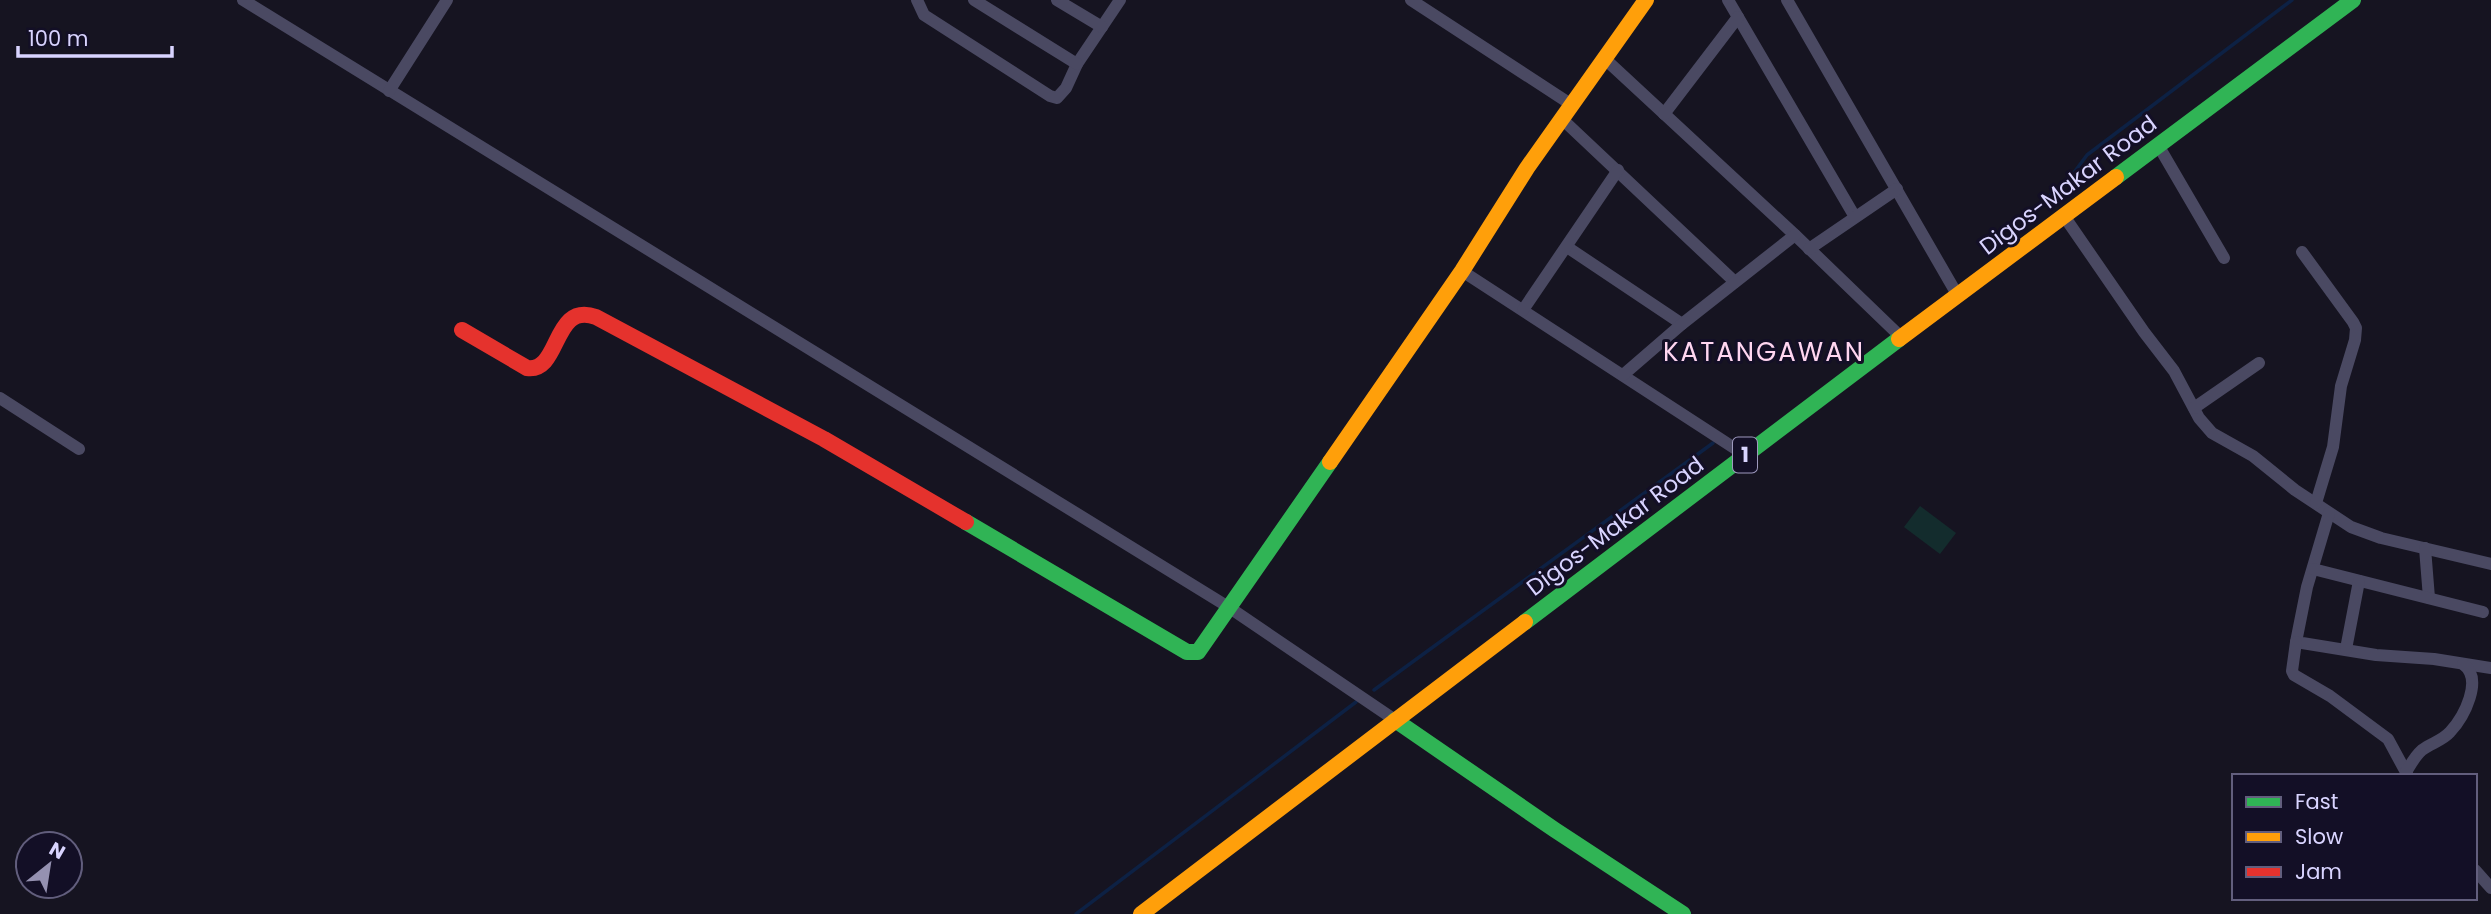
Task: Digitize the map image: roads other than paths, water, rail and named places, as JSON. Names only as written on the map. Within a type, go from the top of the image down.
[{"type":"main road","points":[[462,330],[527,368],[534,369],[540,368],[544,363],[569,322],[576,316],[586,314],[599,318],[824,439],[1187,652],[1198,652],[1462,271],[1562,118],[1646,0]]},
{"type":"main road","name":"Digos-Makar Road","points":[[1141,914],[2353,0]]},
{"type":"main road","points":[[1395,720],[1683,914]]},
{"type":"street","points":[[243,0],[1230,608],[1395,720]]},
{"type":"street","points":[[389,91],[447,0]]},
{"type":"street","points":[[917,0],[924,16],[1057,98],[1120,0]]},
{"type":"street","points":[[974,0],[1077,64]]},
{"type":"street","points":[[1411,0],[1572,105]]},
{"type":"street","points":[[1728,0],[1855,217]]},
{"type":"street","points":[[1787,0],[1958,296]]},
{"type":"street","points":[[1066,2],[1102,27]]},
{"type":"street","points":[[1664,114],[1738,17]]},
{"type":"street","points":[[1605,59],[1902,338]]},
{"type":"street","points":[[1562,118],[1735,282]]},
{"type":"street","points":[[2158,145],[2224,258]]},
{"type":"street","points":[[1523,310],[1618,170]]},
{"type":"street","points":[[1809,249],[1897,189]]},
{"type":"street","points":[[2064,216],[2174,371],[2194,408],[2212,433],[2253,456],[2329,513],[2364,533],[2491,564]]},
{"type":"street","points":[[1623,375],[1682,324],[1795,235]]},
{"type":"street","points":[[1567,247],[1682,324]]},
{"type":"street","points":[[2302,252],[2353,322],[2357,333],[2341,386],[2333,446],[2316,503]]},
{"type":"street","points":[[1462,271],[1745,456]]},
{"type":"street","points":[[2194,408],[2259,363]]},
{"type":"street","points":[[0,398],[79,449]]},
{"type":"street","points":[[2329,513],[2302,607],[2292,671],[2294,675],[2330,696],[2351,714],[2384,735],[2393,746],[2407,774]]},
{"type":"street","points":[[2425,548],[2429,598]]},
{"type":"street","points":[[2313,569],[2483,612]]},
{"type":"street","points":[[2346,649],[2359,581]]},
{"type":"street","points":[[2296,642],[2376,655],[2434,659],[2491,668]]},
{"type":"street","points":[[2407,774],[2420,752],[2444,738],[2458,719],[2474,678],[2472,672],[2463,664]]},
{"type":"street","points":[[2477,872],[2491,888]]},
{"type":"waterway","points":[[2041,202],[2064,186],[2087,155],[2292,0]]},
{"type":"waterway","points":[[1374,690],[1713,443]]},
{"type":"waterway","points":[[1076,914],[1356,702]]},
{"type":"district","name":"KATANGAWAN","points":[[1764,352]]}]
